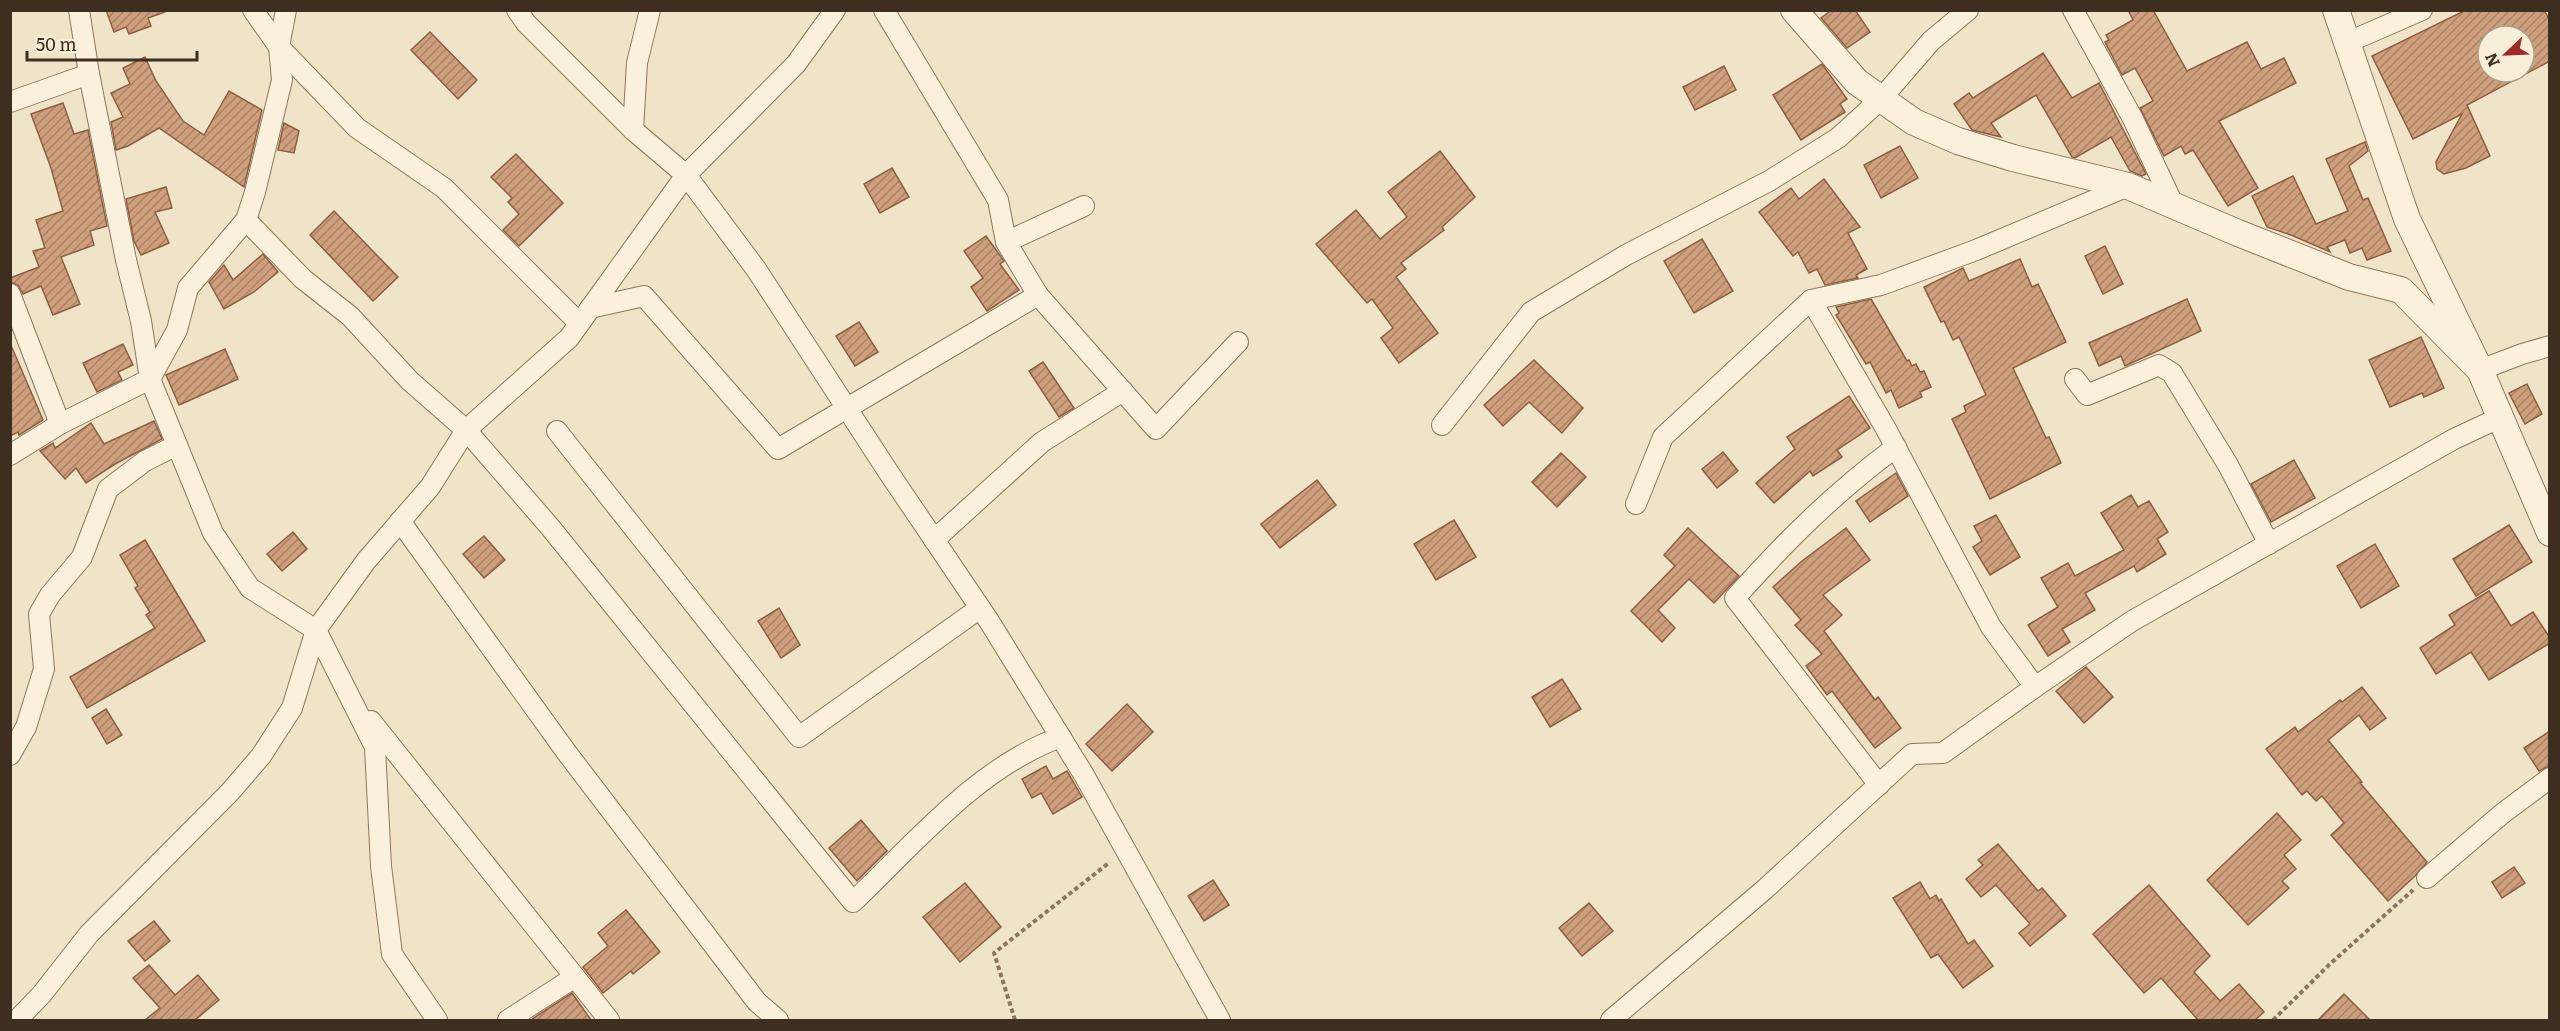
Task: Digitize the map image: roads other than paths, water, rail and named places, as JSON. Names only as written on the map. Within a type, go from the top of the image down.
[{"type":"street","points":[[79,10],[89,74],[126,260],[141,321],[150,379],[213,533],[250,588],[316,630],[375,747],[381,866],[392,954],[437,1020]]},
{"type":"street","points":[[253,10],[279,47],[357,128],[444,188],[585,316]]},
{"type":"street","points":[[10,455],[60,424],[150,379],[177,330],[188,288],[246,220],[282,80],[279,47],[286,10]]},
{"type":"street","points":[[517,10],[526,23],[633,130],[686,176],[756,269],[980,608],[1061,737],[1220,1020]]},
{"type":"street","points":[[633,130],[637,63],[650,10]]},
{"type":"street","points":[[17,1020],[42,994],[89,934],[230,792],[261,756],[292,708],[316,630],[366,561],[430,487],[466,430],[569,338],[686,176],[796,64],[835,10]]},
{"type":"street","points":[[884,10],[998,200],[1006,242],[1038,295],[1156,429],[1238,342]]},
{"type":"street","points":[[1794,10],[1857,82],[1914,122],[1958,141],[2013,158],[2128,186],[2349,277],[2402,290],[2480,370]]},
{"type":"street","points":[[1442,425],[1531,312],[1626,255],[1770,181],[1838,138],[1881,99],[1931,41],[1968,10]]},
{"type":"street","points":[[2073,10],[2133,119],[2174,206]]},
{"type":"street","points":[[2336,10],[2407,219],[2480,370],[2550,533]]},
{"type":"street","points":[[2346,43],[2422,10]]},
{"type":"street","points":[[10,102],[89,74]]},
{"type":"street","points":[[1636,504],[1663,437],[1811,300],[1881,285],[1976,250],[2128,186]]},
{"type":"street","points":[[1006,242],[1084,206]]},
{"type":"street","points":[[246,220],[303,279],[350,316],[410,381],[466,430],[550,527],[853,902],[974,786],[1034,746],[1061,737]]},
{"type":"street","points":[[10,294],[60,424]]},
{"type":"street","points":[[585,316],[644,296],[778,449],[1038,295]]},
{"type":"street","points":[[1811,300],[1896,447],[1991,627],[2035,687]]},
{"type":"street","points":[[2480,370],[2550,346]]},
{"type":"street","points":[[2075,379],[2087,395],[2159,365],[2172,373],[2228,465],[2269,544]]},
{"type":"street","points":[[934,540],[1042,442],[1123,391]]},
{"type":"street","points":[[1611,1020],[1764,890],[1912,754],[1943,753],[2132,621],[2454,439],[2500,417]]},
{"type":"street","points":[[557,431],[799,737],[980,608]]},
{"type":"street","points":[[10,755],[26,727],[44,669],[39,614],[50,595],[82,557],[108,489],[145,461],[177,445]]},
{"type":"street","points":[[1879,785],[1735,598],[1794,532],[1857,476],[1896,447]]},
{"type":"street","points":[[400,521],[574,762],[757,1002],[778,1020]]},
{"type":"street","points":[[349,693],[609,1020]]},
{"type":"street","points":[[2427,878],[2503,813],[2550,778]]},
{"type":"street","points":[[508,1020],[574,977]]}]
